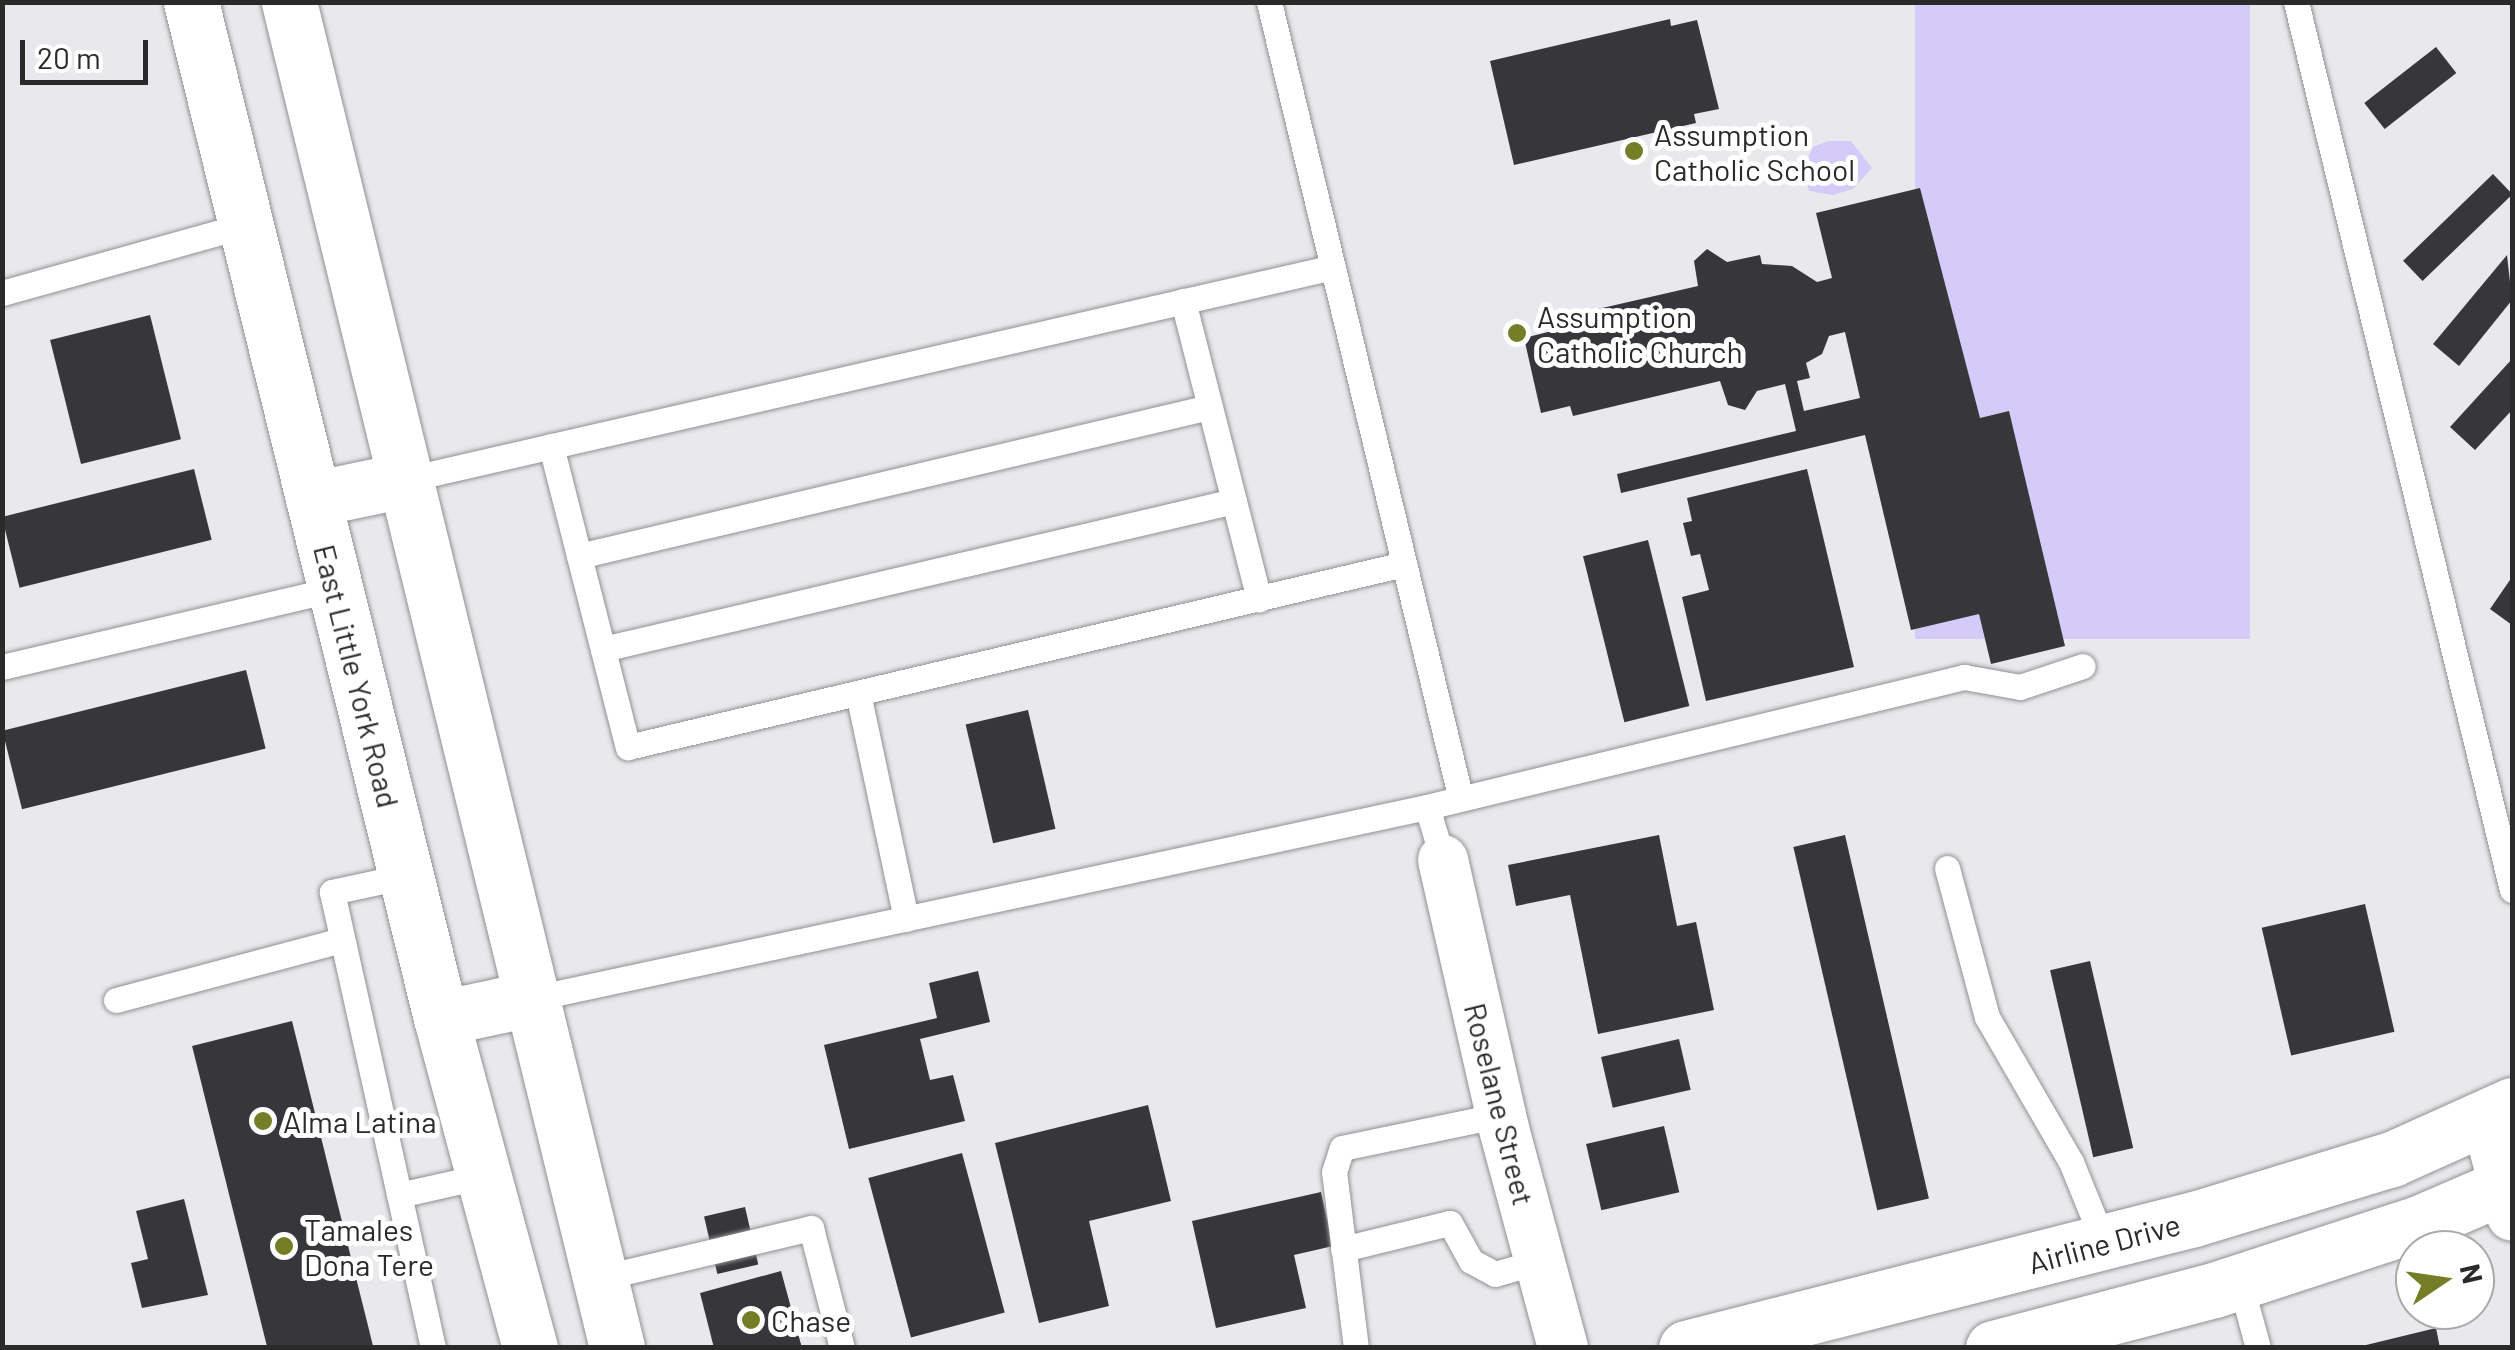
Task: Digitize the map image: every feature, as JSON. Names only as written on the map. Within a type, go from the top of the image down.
[{"type":"main road","name":"East Little York Road","points":[[192,2],[441,1018],[530,1348]]},
{"type":"main road","points":[[290,2],[617,1348]]},
{"type":"main road","points":[[313,499],[404,480]]},
{"type":"main road","points":[[441,1018],[530,999]]},
{"type":"main road","name":"Airline Drive","points":[[1686,1348],[2104,1243],[2392,1159],[2499,1111]]},
{"type":"main road","points":[[1993,1348],[2240,1282],[2510,1195]]},
{"type":"street","name":"Roselane Street","points":[[1443,860],[1500,1115],[1563,1348]]},
{"type":"street","points":[[2499,1111],[2510,1195]]},
{"type":"lane","points":[[1270,2],[1460,796]]},
{"type":"lane","points":[[2296,2],[2512,890]]},
{"type":"lane","points":[[2,293],[246,226]]},
{"type":"lane","points":[[404,480],[1333,267]]},
{"type":"lane","points":[[1183,301],[1259,598]]},
{"type":"lane","points":[[579,556],[1210,407]]},
{"type":"lane","points":[[551,446],[628,747],[1404,564]]},
{"type":"lane","points":[[603,650],[1234,501]]},
{"type":"lane","points":[[2,667],[335,589]]},
{"type":"lane","points":[[530,999],[1427,806],[1964,677],[2020,688],[2083,666]]},
{"type":"lane","points":[[858,693],[906,919]]},
{"type":"lane","points":[[1427,806],[1443,860]]},
{"type":"lane","points":[[1947,868],[1987,1017],[2071,1162],[2104,1243]]},
{"type":"lane","points":[[406,876],[332,892],[433,1348]]},
{"type":"lane","points":[[116,1000],[342,940]]},
{"type":"lane","points":[[1356,1348],[1334,1172],[1342,1148],[1500,1115]]},
{"type":"lane","points":[[400,1195],[483,1176]]},
{"type":"lane","points":[[1344,1250],[1450,1223],[1471,1261],[1494,1274],[1540,1261]]},
{"type":"lane","points":[[600,1278],[812,1228],[842,1348]]},
{"type":"lane","points":[[2240,1282],[2258,1348]]},
{"type":"shaded area","points":[[1915,3],[2250,3],[2250,639],[1915,639]]},
{"type":"shaded area","points":[[1828,141],[1851,141],[1872,168],[1853,189],[1833,195],[1809,191],[1803,169],[1813,147]]},
{"type":"building","points":[[1670,19],[1671,26],[1697,20],[1719,109],[1694,114],[1696,123],[1514,165],[1490,61]]},
{"type":"building","points":[[2436,47],[2456,73],[2385,129],[2364,103]]},
{"type":"building","points":[[2493,174],[2512,195],[2423,281],[2403,261]]},
{"type":"building","points":[[1920,188],[1980,418],[2009,411],[2065,646],[1991,664],[1979,614],[1911,630],[1865,435],[1621,493],[1617,474],[1796,431],[1785,384],[1757,391],[1745,410],[1728,405],[1720,381],[1573,416],[1570,406],[1541,413],[1524,338],[1552,331],[1550,320],[1698,286],[1694,261],[1707,249],[1727,262],[1760,255],[1762,264],[1792,266],[1817,282],[1832,278],[1816,213]],"holes":[[[1845,332],[1860,398],[1804,411],[1797,381],[1810,378],[1806,363],[1822,354],[1829,336]]]},
{"type":"building","points":[[2507,255],[2512,300],[2459,366],[2433,344]]},
{"type":"building","points":[[150,315],[181,439],[81,464],[50,340]]},
{"type":"building","points":[[2512,359],[2512,410],[2475,450],[2450,427]]},
{"type":"building","points":[[194,469],[212,540],[20,588],[2,517]]},
{"type":"building","points":[[1807,469],[1854,667],[1706,701],[1682,597],[1709,590],[1700,554],[1691,556],[1683,523],[1692,521],[1687,498]]},
{"type":"building","points":[[1648,540],[1689,706],[1624,722],[1583,556]]},
{"type":"building","points":[[2512,577],[2512,625],[2490,609]]},
{"type":"building","points":[[246,670],[266,749],[22,809],[2,731]]},
{"type":"building","points":[[1028,710],[1055,829],[993,843],[966,724]]},
{"type":"building","points":[[1659,835],[1677,926],[1696,922],[1714,1010],[1598,1034],[1570,895],[1516,906],[1508,865]]},
{"type":"building","points":[[1845,835],[1929,1198],[1877,1210],[1793,847]]},
{"type":"building","points":[[2365,904],[2394,1032],[2291,1055],[2262,928]]},
{"type":"building","points":[[2090,961],[2133,1148],[2093,1157],[2050,970]]},
{"type":"building","points":[[978,971],[990,1022],[920,1039],[930,1080],[953,1075],[965,1121],[849,1149],[824,1045],[937,1018],[929,983]]},
{"type":"building","points":[[292,1021],[374,1348],[267,1348],[192,1046]]},
{"type":"building","points":[[1679,1039],[1691,1090],[1613,1108],[1601,1057]]},
{"type":"building","points":[[1148,1105],[1171,1201],[1089,1221],[1109,1306],[1039,1323],[995,1143]]},
{"type":"building","points":[[1664,1126],[1679,1192],[1601,1210],[1586,1144]]},
{"type":"building","points":[[962,1153],[1005,1312],[911,1337],[868,1178]]},
{"type":"building","points":[[1321,1192],[1333,1246],[1294,1255],[1306,1308],[1216,1328],[1192,1221]]},
{"type":"building","points":[[184,1199],[208,1295],[142,1308],[131,1263],[148,1259],[136,1211]]},
{"type":"building","points":[[745,1207],[758,1264],[717,1274],[704,1216]]},
{"type":"building","name":"Chase","points":[[781,1271],[802,1348],[714,1348],[700,1293]]},
{"type":"building","points":[[2436,1330],[2440,1348],[2362,1348]]},
{"type":"place","name":"Assumption Catholic School","points":[[1634,151]]},
{"type":"place","name":"Assumption Catholic Church","points":[[1517,333]]},
{"type":"place","name":"Alma Latina","points":[[263,1121]]},
{"type":"place","name":"Tamales Dona Tere","points":[[284,1246]]},
{"type":"place","name":"Chase","points":[[751,1320]]}]
